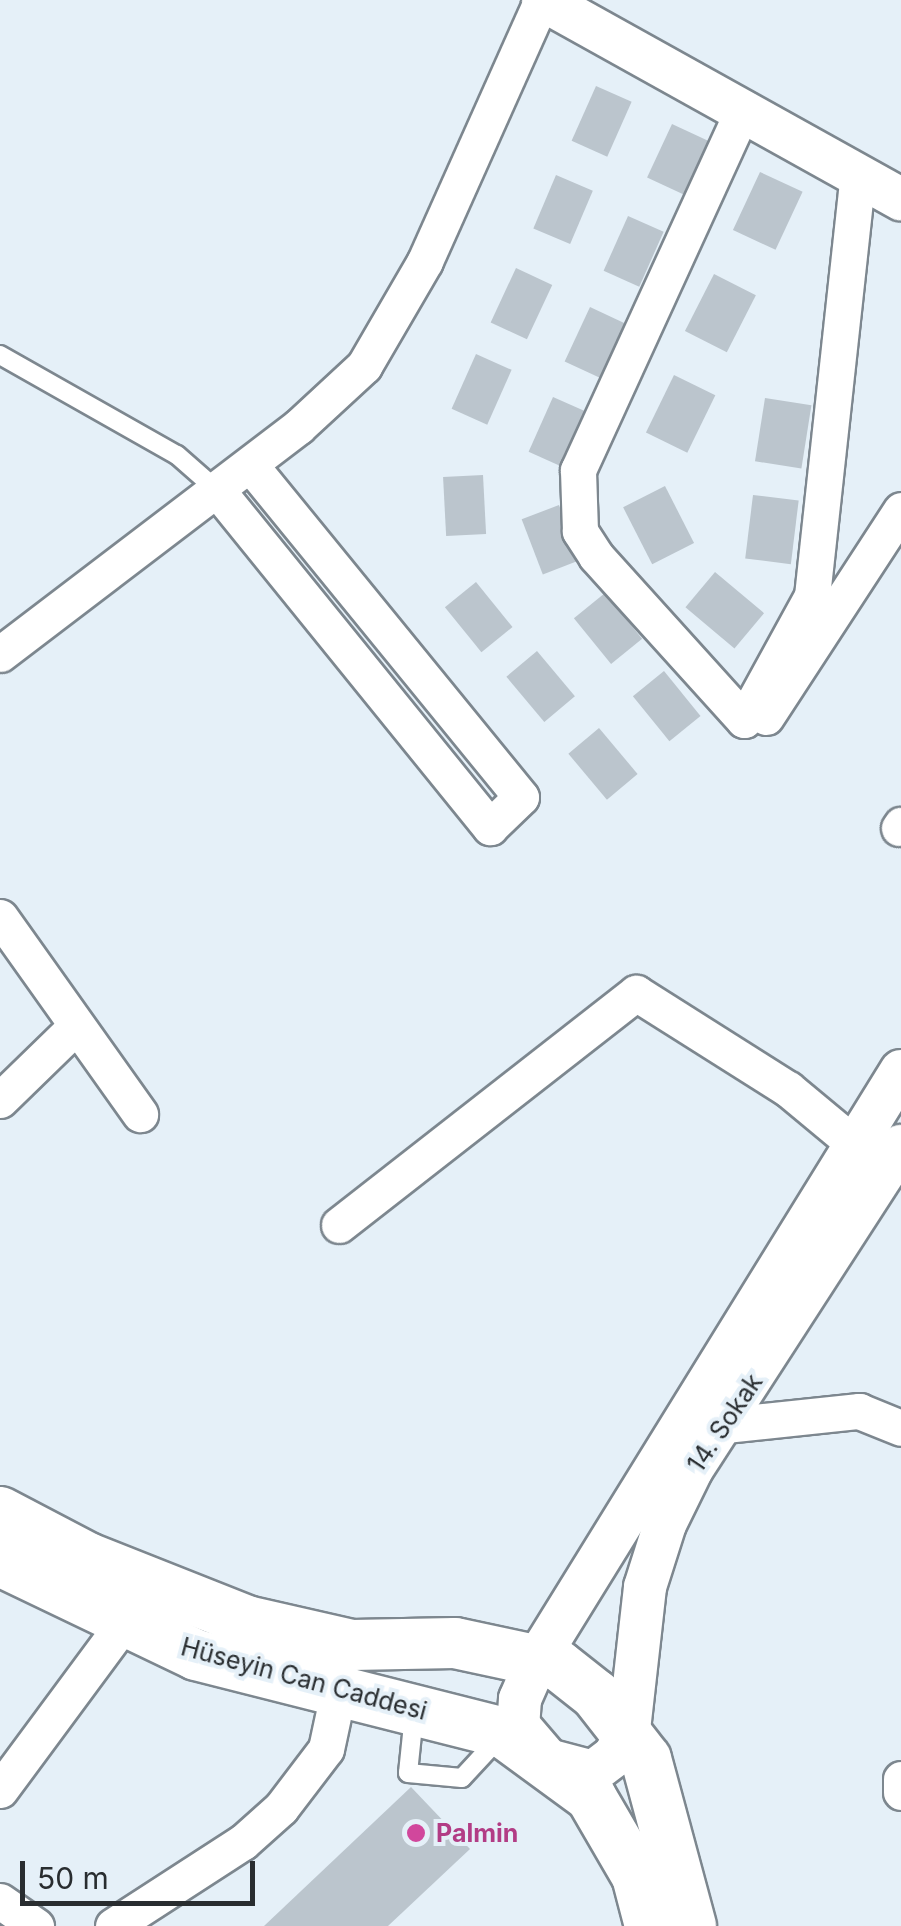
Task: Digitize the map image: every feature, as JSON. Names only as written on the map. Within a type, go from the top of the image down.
[{"type":"main road","name":"Hüseyin Can Caddesi","points":[[0,1512],[88,1558],[247,1621],[352,1645],[455,1644],[548,1662]]},
{"type":"main road","name":"Hüseyin Can Caddesi","points":[[0,1562],[196,1655],[504,1733],[548,1760],[591,1797],[637,1876],[650,1926]]},
{"type":"main road","points":[[548,1662],[628,1730],[646,1759],[691,1926]]},
{"type":"street","points":[[0,654],[250,464],[364,366],[425,261],[542,0],[744,108],[901,199]]},
{"type":"street","points":[[744,108],[578,470],[580,530],[596,556],[744,720]]},
{"type":"street","points":[[744,720],[812,596],[858,175]]},
{"type":"street","points":[[217,490],[490,826],[521,797],[250,464]]},
{"type":"street","points":[[744,720],[772,716],[901,510]]},
{"type":"street","points":[[0,916],[140,1114]]},
{"type":"street","points":[[339,1225],[636,993],[788,1090],[853,1143]]},
{"type":"street","points":[[0,1100],[75,1027]]},
{"type":"street","name":"14. Sokak","points":[[628,1730],[645,1588],[665,1524],[692,1469],[707,1414],[853,1143],[901,1071]]},
{"type":"street","name":"14. Sokak","points":[[707,1414],[901,1146]]},
{"type":"street","points":[[628,1730],[614,1756],[592,1772],[548,1760],[518,1725],[520,1699],[548,1662],[576,1592],[707,1414],[860,1411],[901,1428]]},
{"type":"street","points":[[455,1644],[527,1631],[576,1592]]},
{"type":"street","points":[[0,1790],[125,1621]]},
{"type":"street","points":[[113,1926],[243,1842],[281,1808],[326,1749],[338,1692]]},
{"type":"street","points":[[901,1779],[901,1792]]},
{"type":"street","points":[[0,1900],[36,1926]]},
{"type":"lane","points":[[0,355],[177,455],[217,490]]},
{"type":"building","points":[[596,86],[632,102],[607,157],[572,141]]},
{"type":"building","points":[[672,124],[709,141],[684,195],[647,177]]},
{"type":"building","points":[[760,172],[803,192],[776,250],[733,230]]},
{"type":"building","points":[[556,175],[593,191],[570,244],[533,228]]},
{"type":"building","points":[[628,216],[664,232],[639,287],[604,271]]},
{"type":"building","points":[[516,268],[552,285],[527,339],[491,322]]},
{"type":"building","points":[[714,274],[756,295],[727,352],[685,331]]},
{"type":"building","points":[[590,307],[626,324],[601,378],[565,361]]},
{"type":"building","points":[[476,354],[512,370],[487,425],[452,409]]},
{"type":"building","points":[[674,375],[715,395],[687,453],[646,433]]},
{"type":"building","points":[[553,397],[589,413],[564,468],[529,452]]},
{"type":"building","points":[[765,398],[811,405],[801,469],[755,461]]},
{"type":"building","points":[[483,475],[486,534],[446,536],[443,477]]},
{"type":"building","points":[[665,486],[694,543],[652,564],[623,507]]},
{"type":"building","points":[[753,495],[799,501],[791,564],[745,559]]},
{"type":"building","points":[[559,505],[580,560],[543,574],[522,519]]},
{"type":"building","points":[[715,572],[764,613],[734,648],[685,607]]},
{"type":"building","points":[[476,582],[513,627],[481,652],[445,607]]},
{"type":"building","points":[[605,593],[642,639],[611,664],[574,618]]},
{"type":"building","points":[[537,651],[575,696],[544,722],[506,677]]},
{"type":"building","points":[[664,671],[701,716],[669,741],[633,696]]},
{"type":"building","points":[[599,728],[638,774],[607,800],[568,754]]},
{"type":"building","points":[[411,1787],[470,1849],[388,1926],[264,1926]]},
{"type":"place","name":"Palmin","points":[[416,1833]]}]
